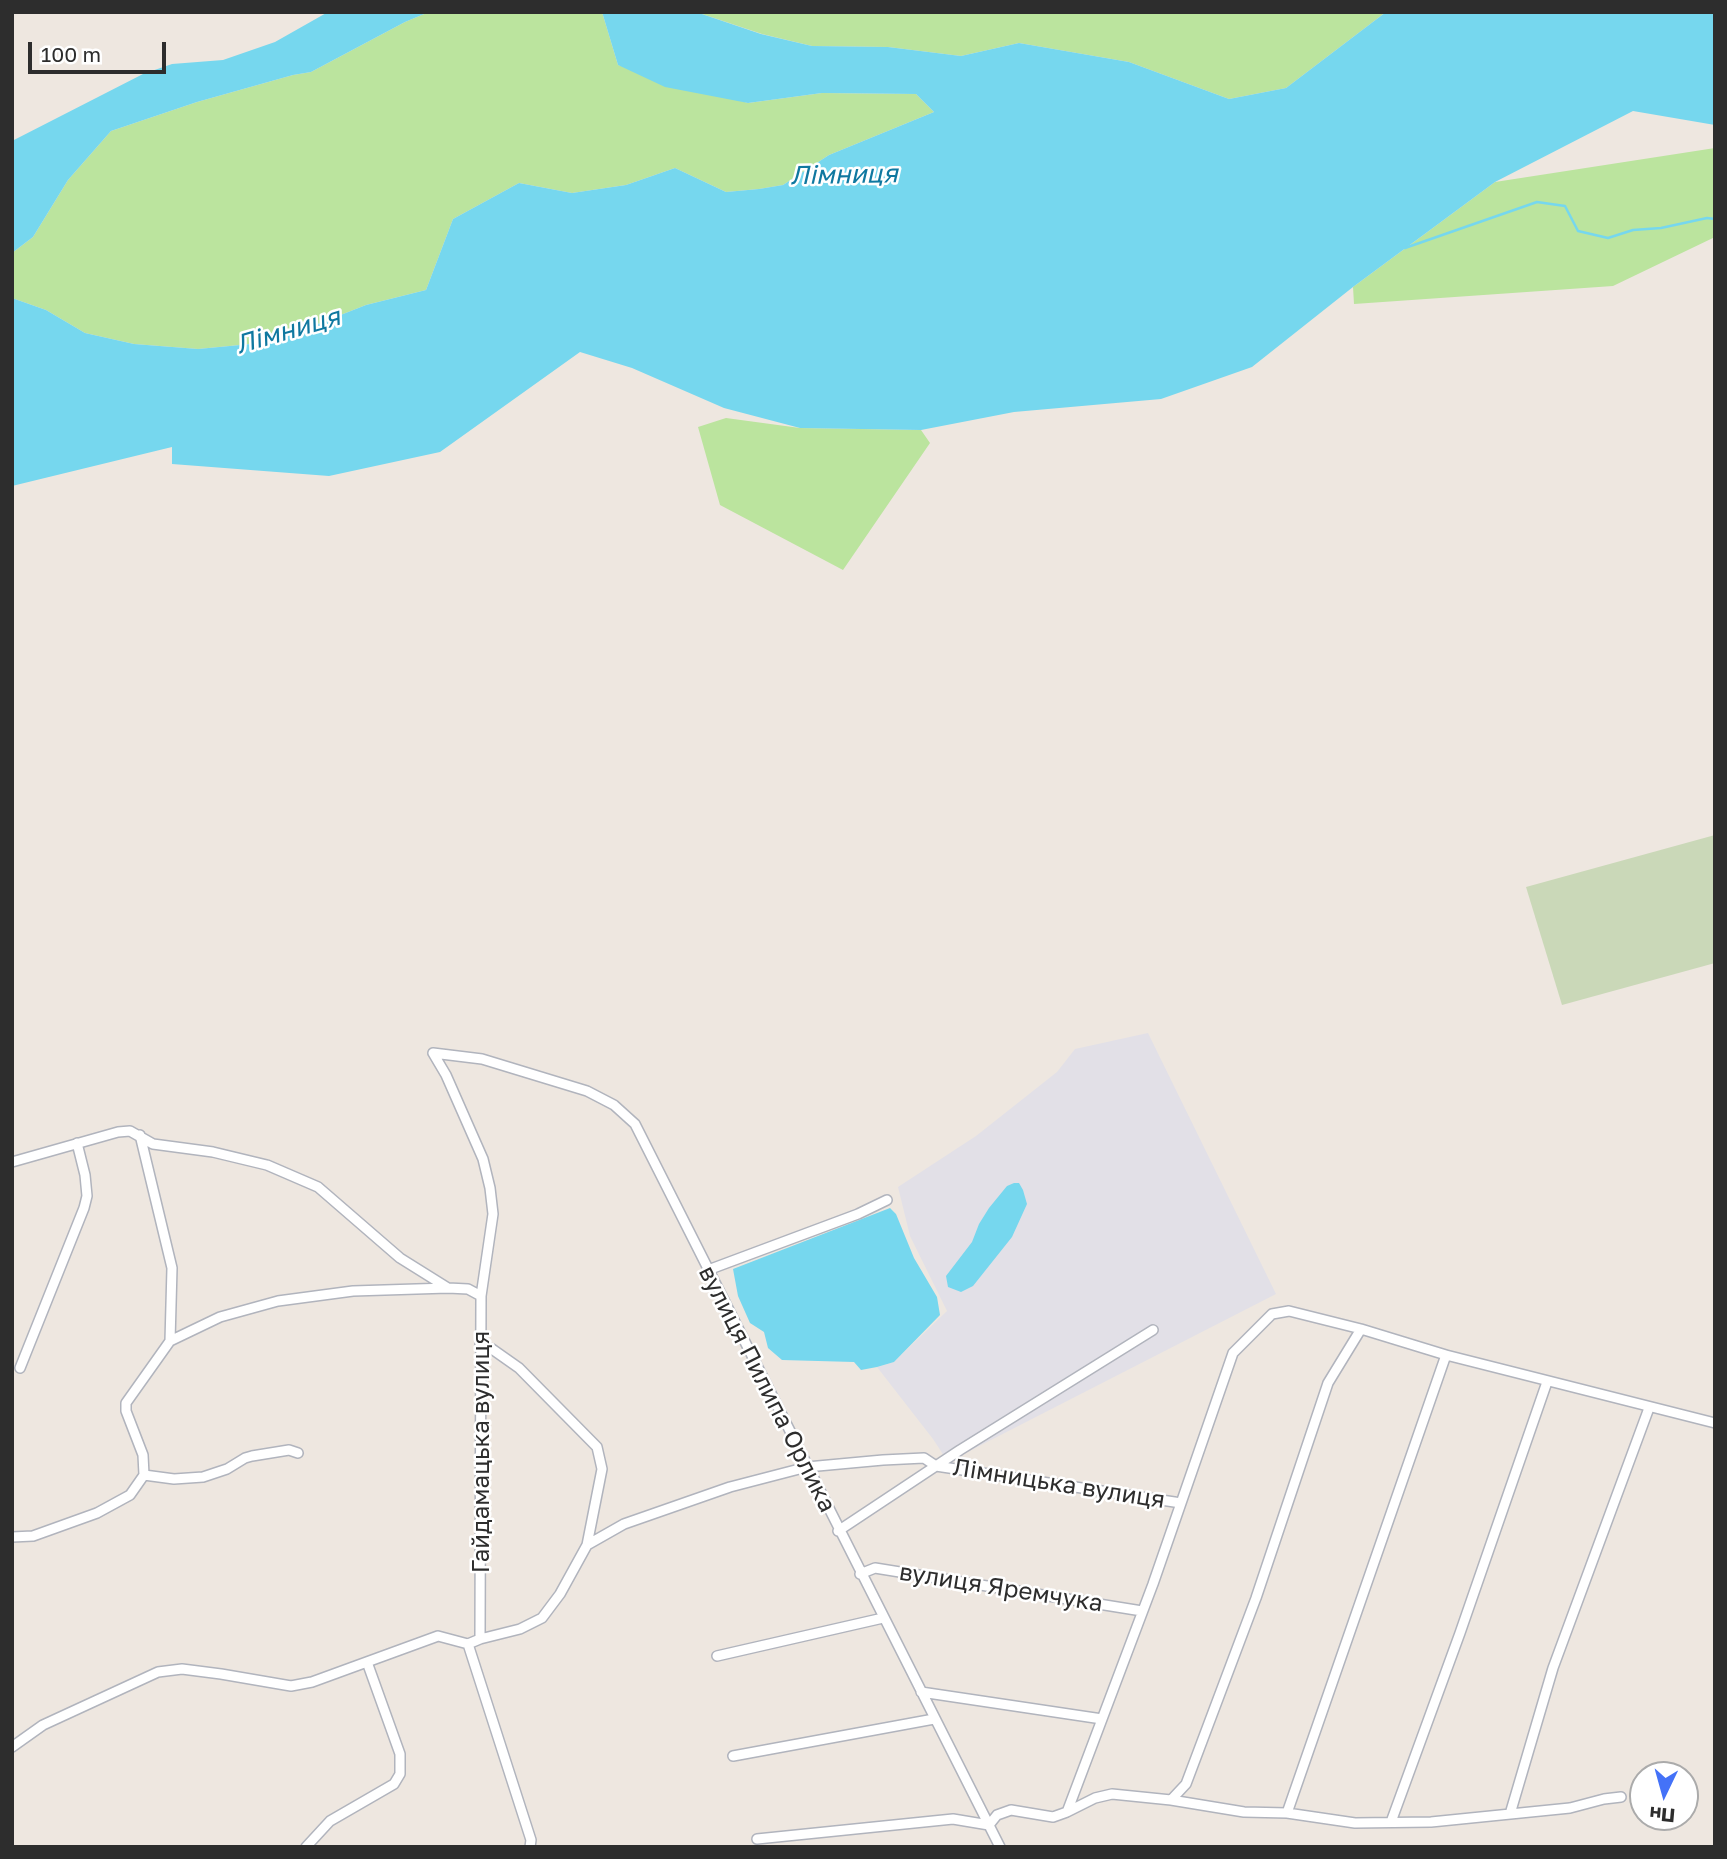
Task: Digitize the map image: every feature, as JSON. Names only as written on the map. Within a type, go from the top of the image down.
[{"type":"street","name":"вулиця Пилипа Орлика","points":[[433,1053],[482,1059],[587,1091],[614,1105],[635,1124],[838,1531],[1000,1847]]},
{"type":"street","name":"Гайдамацька вулиця","points":[[433,1053],[446,1075],[483,1158],[493,1214],[481,1296],[480,1639]]},
{"type":"street","points":[[12,1162],[130,1131],[153,1144],[213,1152],[267,1165],[318,1187],[400,1258],[448,1288]]},
{"type":"street","points":[[140,1135],[172,1268],[170,1341]]},
{"type":"street","points":[[20,1368],[84,1208],[87,1196],[85,1175],[77,1143]]},
{"type":"street","points":[[708,1270],[858,1214],[887,1200]]},
{"type":"street","points":[[12,1537],[33,1536],[97,1513],[130,1495],[144,1475],[143,1455],[126,1411],[126,1403],[170,1341],[220,1317],[278,1301],[353,1291],[448,1288],[468,1289],[481,1296]]},
{"type":"street","points":[[1067,1812],[1142,1611],[1233,1353],[1272,1314],[1289,1311],[1546,1382],[1715,1423]]},
{"type":"street","points":[[1171,1800],[1186,1784],[1256,1598],[1328,1383],[1361,1329]]},
{"type":"street","points":[[838,1531],[1153,1330]]},
{"type":"street","points":[[12,1747],[43,1725],[159,1672],[181,1670],[221,1674],[291,1686],[312,1682],[438,1636],[468,1644],[520,1629],[541,1618],[560,1594],[587,1545],[602,1469],[597,1447],[519,1368],[492,1349],[480,1345]]},
{"type":"street","points":[[1287,1813],[1446,1355]]},
{"type":"street","points":[[1391,1822],[1460,1633],[1546,1382]]},
{"type":"street","points":[[1510,1814],[1553,1668],[1649,1408]]},
{"type":"street","points":[[144,1475],[174,1479],[203,1477],[227,1469],[252,1456],[289,1450],[298,1453]]},
{"type":"street","name":"Лімницька вулиця","points":[[587,1545],[624,1524],[730,1487],[807,1467],[924,1458],[936,1466],[1181,1503]]},
{"type":"street","name":"вулиця Яремчука","points":[[860,1574],[876,1569],[1142,1611]]},
{"type":"street","points":[[717,1656],[883,1618]]},
{"type":"street","points":[[468,1644],[531,1840],[530,1847]]},
{"type":"street","points":[[306,1847],[330,1821],[394,1784],[400,1774],[400,1754],[367,1662]]},
{"type":"street","points":[[921,1692],[1101,1719]]},
{"type":"street","points":[[733,1756],[934,1719]]},
{"type":"street","points":[[757,1839],[953,1819],[989,1825],[997,1815],[1011,1810],[1053,1817],[1095,1798],[1112,1794],[1244,1812],[1287,1813],[1355,1823],[1431,1822],[1570,1808],[1621,1797]]},
{"type":"shaded area","points":[[1148,1033],[1276,1294],[948,1462],[877,1367],[894,1362],[947,1311],[910,1236],[898,1187],[976,1136],[1057,1072],[1075,1049]]},
{"type":"green space","points":[[429,12],[602,12],[618,65],[748,103],[822,93],[916,94],[934,112],[829,155],[783,185],[726,192],[675,168],[626,185],[572,193],[519,183],[453,219],[426,290],[366,305],[272,342],[198,349],[134,344],[85,333],[46,310],[12,298],[12,253],[33,237],[68,180],[111,131],[197,102],[311,72]]},
{"type":"green space","points":[[696,12],[1386,12],[1286,88],[1229,99],[1129,62],[1019,43],[961,56],[888,47],[812,46],[762,34]]},
{"type":"green space","points":[[1715,148],[1715,237],[1613,286],[1354,304],[1353,287],[1495,182]]},
{"type":"green space","points":[[726,418],[800,428],[921,430],[930,443],[843,570],[720,505],[698,427]]},
{"type":"green space","points":[[1715,835],[1715,963],[1562,1005],[1526,887]]},
{"type":"water","points":[[328,12],[429,12],[311,72],[197,102],[111,131],[68,180],[33,237],[12,253],[12,141],[143,74],[172,64],[223,60],[275,42]]},
{"type":"water","name":"Лімниця","points":[[602,12],[696,12],[761,34],[812,46],[888,47],[961,56],[1019,43],[1129,62],[1229,99],[1286,88],[1386,12],[1715,12],[1715,125],[1633,111],[1495,182],[1353,287],[1252,367],[1161,399],[1014,412],[921,430],[800,428],[724,408],[632,368],[580,352],[440,452],[329,476],[172,464],[172,447],[12,486],[12,298],[46,310],[85,333],[134,344],[198,349],[272,342],[366,305],[426,290],[453,219],[519,183],[572,193],[626,185],[675,168],[726,192],[783,185],[829,155],[934,112],[916,94],[822,93],[748,103],[665,87],[618,65]]},
{"type":"water","points":[[1019,1183],[1027,1204],[1012,1237],[973,1286],[961,1292],[948,1287],[946,1276],[972,1242],[989,1208],[1007,1186]]},
{"type":"water","points":[[890,1208],[896,1214],[914,1258],[937,1297],[940,1315],[894,1362],[877,1367],[861,1370],[854,1362],[782,1360],[768,1348],[764,1332],[750,1323],[738,1296],[733,1269]]},
{"type":"waterway","points":[[1405,248],[1537,202],[1565,206],[1578,231],[1608,238],[1633,230],[1715,219]]}]
